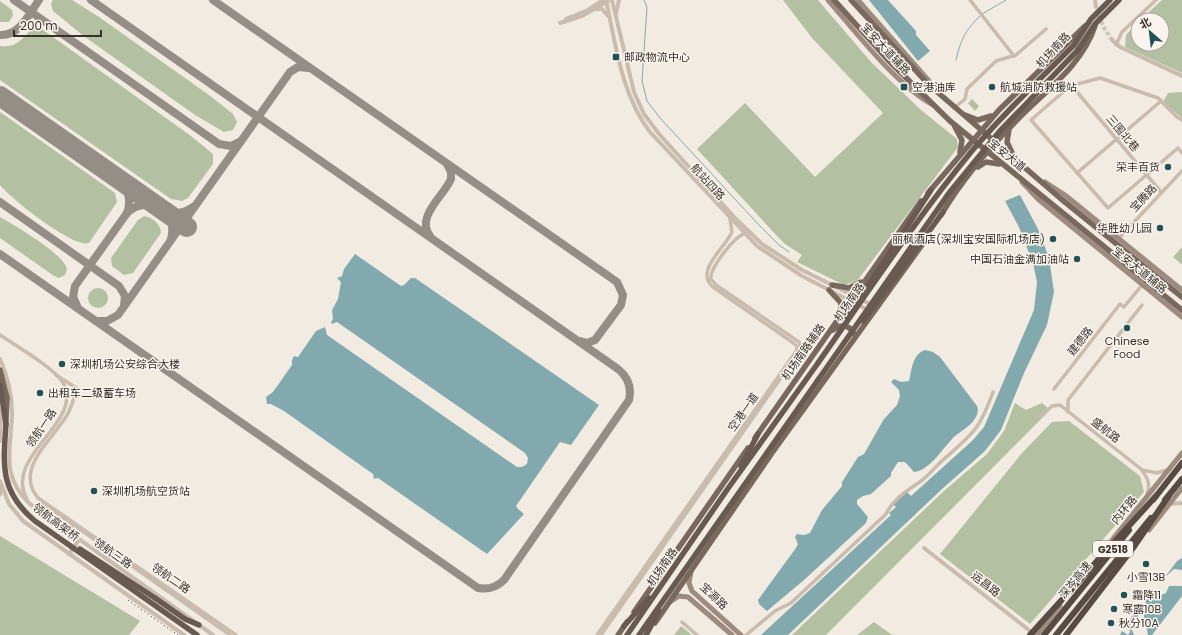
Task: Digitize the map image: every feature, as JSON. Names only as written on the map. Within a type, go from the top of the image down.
[{"type":"highway","name":"机场南路","points":[[627,635],[730,487],[929,206],[957,169],[999,120],[1074,45],[1087,24],[1110,0]]},
{"type":"highway","name":"机场南路","points":[[639,635],[949,193],[999,132],[1077,51],[1095,24],[1119,0]]},
{"type":"highway","points":[[818,363],[855,303],[931,190]]},
{"type":"highway","points":[[826,368],[943,212]]},
{"type":"highway","points":[[0,385],[6,426]]},
{"type":"highway","name":"领航高架桥","points":[[6,426],[4,473],[13,498],[29,516],[197,635]]},
{"type":"highway","points":[[730,487],[758,434]]},
{"type":"highway","name":"深岑高速","points":[[1044,635],[1182,463]]},
{"type":"highway","name":"深岑高速","points":[[1056,635],[1182,479]]},
{"type":"highway","points":[[1030,635],[1156,496]]},
{"type":"highway","points":[[1065,635],[1133,548],[1168,497]]},
{"type":"highway","points":[[69,545],[87,553],[186,619],[199,625]]},
{"type":"highway","points":[[624,626],[666,578]]},
{"type":"highway","points":[[647,635],[675,583]]},
{"type":"main road","name":"宝安大道辅路","points":[[828,0],[901,80],[920,98],[934,106]]},
{"type":"main road","name":"宝安大道","points":[[834,0],[888,60],[934,106],[972,140],[1050,201],[1182,310]]},
{"type":"main road","name":"宝安大道","points":[[851,0],[916,73],[940,95],[1182,298]]},
{"type":"main road","name":"宝安大道辅路","points":[[858,0],[929,79],[940,95]]},
{"type":"main road","name":"机场南路辅路","points":[[618,635],[868,275],[931,190],[980,130],[1087,24]]},
{"type":"main road","points":[[647,635],[695,564],[921,248],[943,212],[969,175],[1012,125],[1074,65],[1087,45],[1095,24]]},
{"type":"main road","points":[[1005,104],[1002,111],[1005,118],[1012,121],[1019,118]]},
{"type":"main road","points":[[956,109],[974,119],[981,120],[989,118],[999,110]]},
{"type":"main road","points":[[950,120],[962,140],[962,145],[957,158]]},
{"type":"main road","points":[[1012,125],[1007,139],[1016,160]]},
{"type":"main road","points":[[950,166],[958,162],[965,165],[969,175]]},
{"type":"main road","points":[[969,175],[986,162],[993,162],[1004,166]]},
{"type":"main road","name":"宝安大道辅路","points":[[1014,174],[1039,200],[1182,317]]},
{"type":"main road","name":"宝安大道辅路","points":[[1038,178],[1065,195],[1182,290]]},
{"type":"main road","points":[[830,288],[852,288],[857,286],[868,275]]},
{"type":"main road","points":[[830,288],[840,300],[842,306],[834,325]]},
{"type":"main road","points":[[824,339],[838,326],[845,325],[853,332],[853,342]]},
{"type":"main road","name":"领航高架桥","points":[[0,370],[7,398],[6,426]]},
{"type":"main road","name":"内环路","points":[[1036,635],[1182,453]]},
{"type":"main road","points":[[1065,635],[1182,488]]},
{"type":"main road","name":"宝源路","points":[[695,564],[689,580],[691,588],[741,635]]},
{"type":"main road","points":[[692,600],[690,594],[696,594]]},
{"type":"main road","name":"宝源路","points":[[666,607],[679,596],[684,596],[692,600],[732,635]]},
{"type":"street","points":[[593,8],[598,0]]},
{"type":"street","points":[[607,0],[593,8],[575,19],[560,23],[593,8],[604,11],[611,22]]},
{"type":"street","name":"航站四路","points":[[607,0],[616,18],[634,92],[640,108],[653,127],[755,238],[784,260],[830,288]]},
{"type":"street","name":"航站四路","points":[[607,0],[625,84],[638,115],[653,135],[730,220],[744,234],[781,264],[876,310]]},
{"type":"street","points":[[616,18],[619,0]]},
{"type":"street","points":[[970,0],[986,19],[992,30],[1014,56]]},
{"type":"street","points":[[1095,0],[1096,7]]},
{"type":"street","points":[[1116,44],[1122,32],[1156,0]]},
{"type":"street","points":[[956,109],[964,99],[967,89],[996,61],[1014,56],[1046,29]]},
{"type":"street","points":[[1112,40],[1116,44],[1182,76]]},
{"type":"street","points":[[1182,120],[1161,101],[1154,97],[1100,78],[1072,86],[1041,109],[1041,112],[1031,120],[1108,208],[1178,148],[1182,153]]},
{"type":"street","name":"三围北巷","points":[[1072,86],[1161,192]]},
{"type":"street","points":[[1077,173],[1161,101]]},
{"type":"street","name":"宝腾路","points":[[1119,238],[1182,171]]},
{"type":"street","name":"空港一道","points":[[598,635],[797,350],[797,346],[792,342],[712,287],[707,281],[706,275],[708,268],[732,232],[730,220]]},
{"type":"street","name":"空港一道","points":[[601,635],[801,351],[801,345],[799,342],[716,285],[711,279],[712,270],[734,239],[744,234]]},
{"type":"street","name":"建德路","points":[[1054,389],[1120,304],[1124,307],[1142,285]]},
{"type":"street","points":[[1068,412],[1068,400],[1142,305]]},
{"type":"street","name":"领航一路","points":[[0,335],[56,375],[65,390],[67,398],[64,409],[27,464],[23,474],[23,491],[28,500],[36,509]]},
{"type":"street","name":"领航三路","points":[[0,359],[10,388],[6,426],[9,466],[13,481],[18,491],[36,509],[213,635]]},
{"type":"street","points":[[36,497],[29,483],[30,470],[68,414],[78,390],[56,375]]},
{"type":"street","points":[[746,635],[775,611],[791,603],[886,514],[891,504],[970,437],[982,420],[993,392]]},
{"type":"street","name":"盛航路","points":[[1041,416],[1052,406],[1060,405],[1141,469]]},
{"type":"street","name":"领航三路","points":[[0,409],[6,426],[0,441]]},
{"type":"street","points":[[0,469],[6,470],[9,466]]},
{"type":"street","points":[[1141,469],[1157,473],[1166,471],[1171,467]]},
{"type":"street","points":[[1141,469],[1146,476],[1149,485],[1145,499]]},
{"type":"street","points":[[0,481],[1,487],[9,504],[17,515],[69,554],[184,635]]},
{"type":"street","points":[[0,496],[1,487]]},
{"type":"street","points":[[1182,488],[1182,493]]},
{"type":"street","name":"领航二路","points":[[36,497],[73,525],[230,635]]},
{"type":"street","name":"领航二路","points":[[36,497],[46,502],[236,635]]},
{"type":"street","points":[[1169,504],[1177,502],[1182,504]]},
{"type":"street","points":[[67,531],[73,525]]},
{"type":"street","points":[[69,554],[79,540]]},
{"type":"street","name":"运昌路","points":[[924,548],[1036,635]]},
{"type":"street","points":[[682,622],[697,635]]},
{"type":"green space","points":[[53,0],[72,0],[99,17],[209,95],[233,114],[237,122],[233,130],[224,132],[195,115],[85,37],[53,11],[51,4]]},
{"type":"green space","points":[[783,0],[818,0],[871,62],[921,110],[957,139],[958,147],[857,281],[844,285],[797,262],[802,255],[785,244],[777,236],[697,149],[745,103],[815,177],[883,113],[812,38]]},
{"type":"green space","points":[[1162,0],[1182,0],[1182,73],[1136,52],[1170,52],[1170,12],[1149,12]]},
{"type":"green space","points":[[0,1],[12,10],[13,15],[9,22],[0,22]]},
{"type":"green space","points":[[35,27],[39,27],[191,136],[213,154],[213,164],[188,198],[182,201],[171,199],[0,80],[0,46],[12,45],[20,41]]},
{"type":"green space","points":[[1130,31],[1130,49],[1125,47],[1126,35]]},
{"type":"green space","points":[[1182,92],[1182,118],[1163,102],[1168,93]]},
{"type":"green space","points":[[972,99],[979,106],[975,111],[968,103]]},
{"type":"green space","points":[[0,112],[115,193],[117,202],[89,243],[81,243],[57,231],[29,211],[0,185]]},
{"type":"green space","points":[[144,216],[156,222],[161,230],[161,233],[133,273],[124,275],[112,266],[111,258],[138,220]]},
{"type":"green space","points":[[0,217],[38,240],[57,256],[64,263],[67,269],[65,275],[59,278],[54,276],[0,238]]},
{"type":"green space","points":[[1182,247],[1182,263],[1181,264],[1173,257]]},
{"type":"green space","points":[[98,288],[105,291],[108,298],[105,305],[98,308],[91,305],[88,298],[91,291]]},
{"type":"green space","points":[[1015,403],[1026,410],[1042,403],[1050,410],[826,635],[792,635],[944,491],[987,454],[1004,431]]},
{"type":"green space","points":[[1069,421],[1140,476],[1144,492],[1030,624],[940,554],[1022,453],[1052,422]]},
{"type":"green space","points":[[0,536],[140,621],[129,635],[0,635]]},
{"type":"green space","points":[[874,622],[892,635],[857,635]]},
{"type":"green space","points":[[681,626],[692,635],[674,635]]},
{"type":"water","points":[[869,0],[888,0],[916,31],[916,35],[930,51],[918,61]]},
{"type":"water","points":[[1020,195],[1038,229],[1049,258],[1054,292],[1047,325],[1024,373],[1001,430],[985,451],[942,489],[788,635],[761,635],[891,515],[889,513],[896,507],[893,504],[907,492],[911,496],[973,440],[984,427],[1034,310],[1037,282],[1033,263],[1019,227],[1005,201]]},
{"type":"water","points":[[355,254],[401,286],[411,278],[415,278],[599,405],[571,445],[560,442],[516,506],[524,514],[487,554],[378,478],[374,479],[373,474],[284,411],[271,404],[267,404],[266,397],[273,392],[292,365],[294,356],[298,357],[316,331],[325,327],[327,335],[517,467],[522,467],[527,464],[528,458],[525,453],[337,322],[332,324],[332,310],[338,299],[341,282],[337,278],[342,276],[344,269]]},
{"type":"water","points":[[925,350],[933,352],[940,357],[977,406],[977,415],[970,425],[955,436],[926,467],[920,471],[914,472],[905,462],[898,462],[891,473],[891,476],[871,494],[863,496],[857,500],[857,504],[868,517],[866,523],[804,580],[767,611],[759,604],[758,600],[796,548],[798,544],[795,537],[797,534],[804,535],[810,533],[822,510],[842,486],[842,482],[858,457],[864,454],[884,419],[897,405],[900,396],[899,390],[891,382],[894,379],[901,382],[909,381],[912,367],[917,355]]},
{"type":"water","points":[[1182,558],[1182,570],[1174,569],[1165,577],[1177,561]]},
{"type":"water","points":[[1169,586],[1182,586],[1182,596],[1152,635],[1148,635],[1144,616],[1146,599],[1152,595],[1159,596],[1166,593]]},
{"type":"water","points":[[1136,611],[1139,615],[1136,619],[1131,620],[1130,625],[1134,635],[1128,635],[1130,632],[1129,627],[1126,625]]},
{"type":"water","points":[[1122,631],[1128,635],[1120,635]]},
{"type":"waterway","points":[[644,0],[647,7],[642,81],[647,101],[660,118],[758,224],[779,245],[789,252]]},
{"type":"waterway","points":[[982,14],[1006,0]]},
{"type":"waterway","points":[[956,60],[959,47],[964,36],[980,16]]},
{"type":"taxiway","points":[[14,0],[219,144],[231,146],[241,141]]},
{"type":"taxiway","points":[[0,35],[13,32],[18,28],[28,17],[39,0]]},
{"type":"taxiway","points":[[0,254],[478,588],[486,589],[499,584],[504,580],[629,400],[630,391],[627,379],[618,369],[91,0]]},
{"type":"taxiway","points":[[213,0],[617,282],[623,295],[621,305],[595,340],[587,343],[579,341]]},
{"type":"taxiway","points":[[96,321],[107,321],[118,315],[290,72],[298,67],[309,68]]},
{"type":"taxiway","points":[[430,236],[426,229],[426,221],[432,207],[451,179],[451,172],[447,164]]},
{"type":"taxiway","points":[[119,179],[125,187],[129,199],[127,213]]},
{"type":"taxiway","points":[[0,202],[119,286],[125,296],[124,306]]},
{"type":"taxiway","points":[[78,308],[73,297],[75,286],[127,213],[140,205],[157,206]]},
{"type":"taxiway","points":[[162,210],[170,213],[178,213],[193,207]]},
{"type":"taxiway","points":[[163,210],[172,223],[171,239]]},
{"type":"runway","points":[[0,96],[187,227]]},
{"type":"tunnel","points":[[1097,10],[1103,26],[1112,40]]},
{"type":"railway","points":[[128,600],[178,635]]},
{"type":"place","name":"邮政物流中心","points":[[616,57]]},
{"type":"place","name":"空港油库","points":[[904,87]]},
{"type":"place","name":"航城消防救援站","points":[[992,87]]},
{"type":"place","name":"荣丰百货","points":[[1168,167]]},
{"type":"place","name":"华胜幼儿园","points":[[1160,228]]},
{"type":"place","name":"丽枫酒店(深圳宝安国际机场店)","points":[[1053,239]]},
{"type":"place","name":"中国石油金满加油站","points":[[1077,259]]},
{"type":"place","name":"Chinese Food","points":[[1127,328]]},
{"type":"place","name":"深圳机场公安综合大楼","points":[[62,364]]},
{"type":"place","name":"出租车二级蓄车场","points":[[40,393]]},
{"type":"place","name":"深圳机场航空货站","points":[[94,491]]},
{"type":"place","name":"小雪13B","points":[[1146,564]]},
{"type":"place","name":"霜降11","points":[[1124,595]]},
{"type":"place","name":"寒露10B","points":[[1114,609]]},
{"type":"place","name":"秋分10A","points":[[1111,623]]}]
